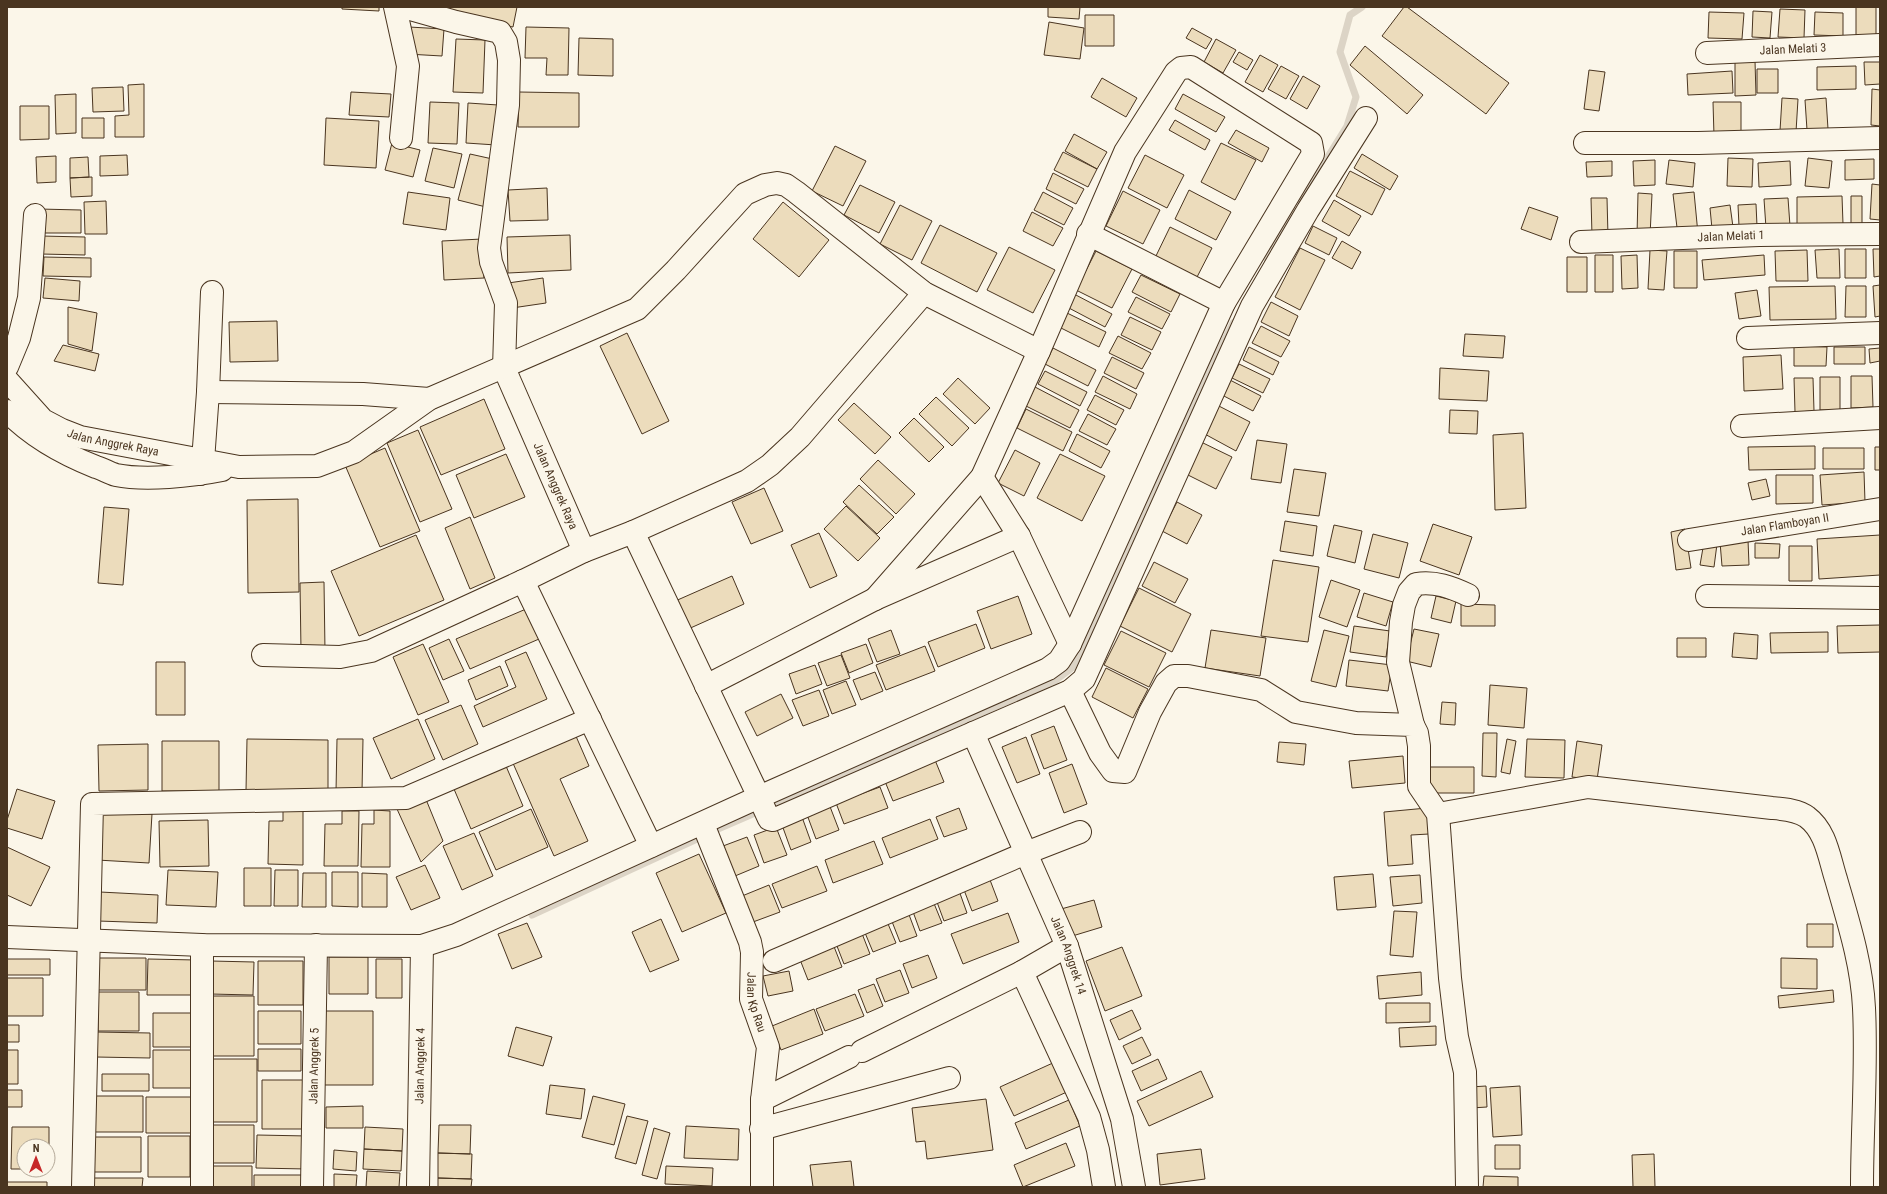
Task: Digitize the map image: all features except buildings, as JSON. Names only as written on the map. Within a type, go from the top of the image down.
[{"type":"street","points":[[395,7],[408,66],[401,138]]},
{"type":"street","points":[[403,7],[500,32],[506,42],[509,60],[508,105],[489,248],[491,262],[506,303],[504,368],[637,309],[676,270],[745,194],[765,185],[777,183],[786,185],[924,293],[1039,351]]},
{"type":"street","name":"Jalan Melati 3","points":[[1707,53],[1880,45]]},
{"type":"street","points":[[7,937],[88,939],[202,945],[422,946],[456,935],[651,846],[703,824],[758,797],[1048,669],[1059,661],[1070,644],[1224,304],[1313,154],[1311,142],[1191,67],[1182,68],[1176,72],[1125,152],[1088,234],[1039,351],[982,477],[876,599]]},
{"type":"street","points":[[633,532],[769,819],[778,819],[1070,691],[1084,679],[1252,306],[1308,210],[1366,118]]},
{"type":"street","points":[[1585,143],[1698,143],[1880,138]]},
{"type":"street","points":[[7,367],[19,338],[29,298],[35,215]]},
{"type":"street","points":[[1088,234],[1224,304]]},
{"type":"street","name":"Jalan Melati 1","points":[[1582,242],[1759,235],[1880,234]]},
{"type":"street","points":[[201,468],[208,392],[212,292]]},
{"type":"street","points":[[263,655],[340,657],[371,651],[524,581],[584,551],[633,532],[747,481],[770,465],[800,437],[924,293]]},
{"type":"street","points":[[1748,338],[1880,333]]},
{"type":"street","name":"Jalan Anggrek Raya","points":[[7,411],[52,447],[73,458],[116,475],[157,478],[201,468],[317,466],[354,452],[429,399],[504,368],[584,551]]},
{"type":"street","name":"Jalan Anggrek Raya","points":[[7,380],[43,420],[62,430],[80,437],[201,468]]},
{"type":"street","points":[[208,392],[363,394],[429,399]]},
{"type":"street","points":[[1742,426],[1880,418]]},
{"type":"street","points":[[982,477],[1019,536],[1070,644]]},
{"type":"street","name":"Jalan Flamboyan II","points":[[1689,540],[1880,509]]},
{"type":"street","points":[[706,686],[876,599],[1019,536]]},
{"type":"street","points":[[524,581],[651,846]]},
{"type":"street","points":[[1467,1187],[1465,1072],[1457,1038],[1450,978],[1438,814],[1419,786],[1419,746],[1398,662],[1401,622],[1409,592],[1416,584],[1430,582],[1450,587],[1468,595]]},
{"type":"street","points":[[1707,596],[1880,598]]},
{"type":"street","points":[[1070,691],[1100,753],[1113,771],[1125,772],[1150,712],[1166,683],[1174,676],[1188,676],[1261,690],[1296,712],[1356,723],[1413,725]]},
{"type":"street","points":[[83,1187],[92,804],[406,798],[590,719]]},
{"type":"street","name":"Jalan Anggrek 14","points":[[973,733],[1067,946],[1122,1119],[1134,1187]]},
{"type":"street","points":[[1438,814],[1588,787],[1791,810],[1806,816],[1817,826],[1824,841],[1849,923],[1859,969],[1864,1008],[1862,1187]]},
{"type":"street","name":"Jalan Kp Rau","points":[[703,824],[750,942],[752,952],[751,999],[768,1047],[762,1100],[762,1187]]},
{"type":"street","points":[[774,961],[1026,853],[1080,832]]},
{"type":"street","points":[[202,945],[202,1187]]},
{"type":"street","name":"Jalan Anggrek 5","points":[[312,1187],[316,945]]},
{"type":"street","name":"Jalan Anggrek 4","points":[[418,1187],[422,946]]},
{"type":"street","points":[[762,1100],[1022,972],[1067,946]]},
{"type":"street","points":[[1022,972],[1089,1117],[1098,1150],[1104,1187]]},
{"type":"street","points":[[761,1129],[949,1078]]},
{"type":"waterway","points":[[1301,200],[1347,126],[1356,97],[1340,52],[1350,15],[1362,7]]},
{"type":"waterway","points":[[1267,259],[1295,211]]},
{"type":"waterway","points":[[777,803],[1056,680],[1072,668],[1092,628],[1180,430],[1233,323]]},
{"type":"waterway","points":[[718,829],[755,813]]},
{"type":"waterway","points":[[532,915],[697,839]]}]
